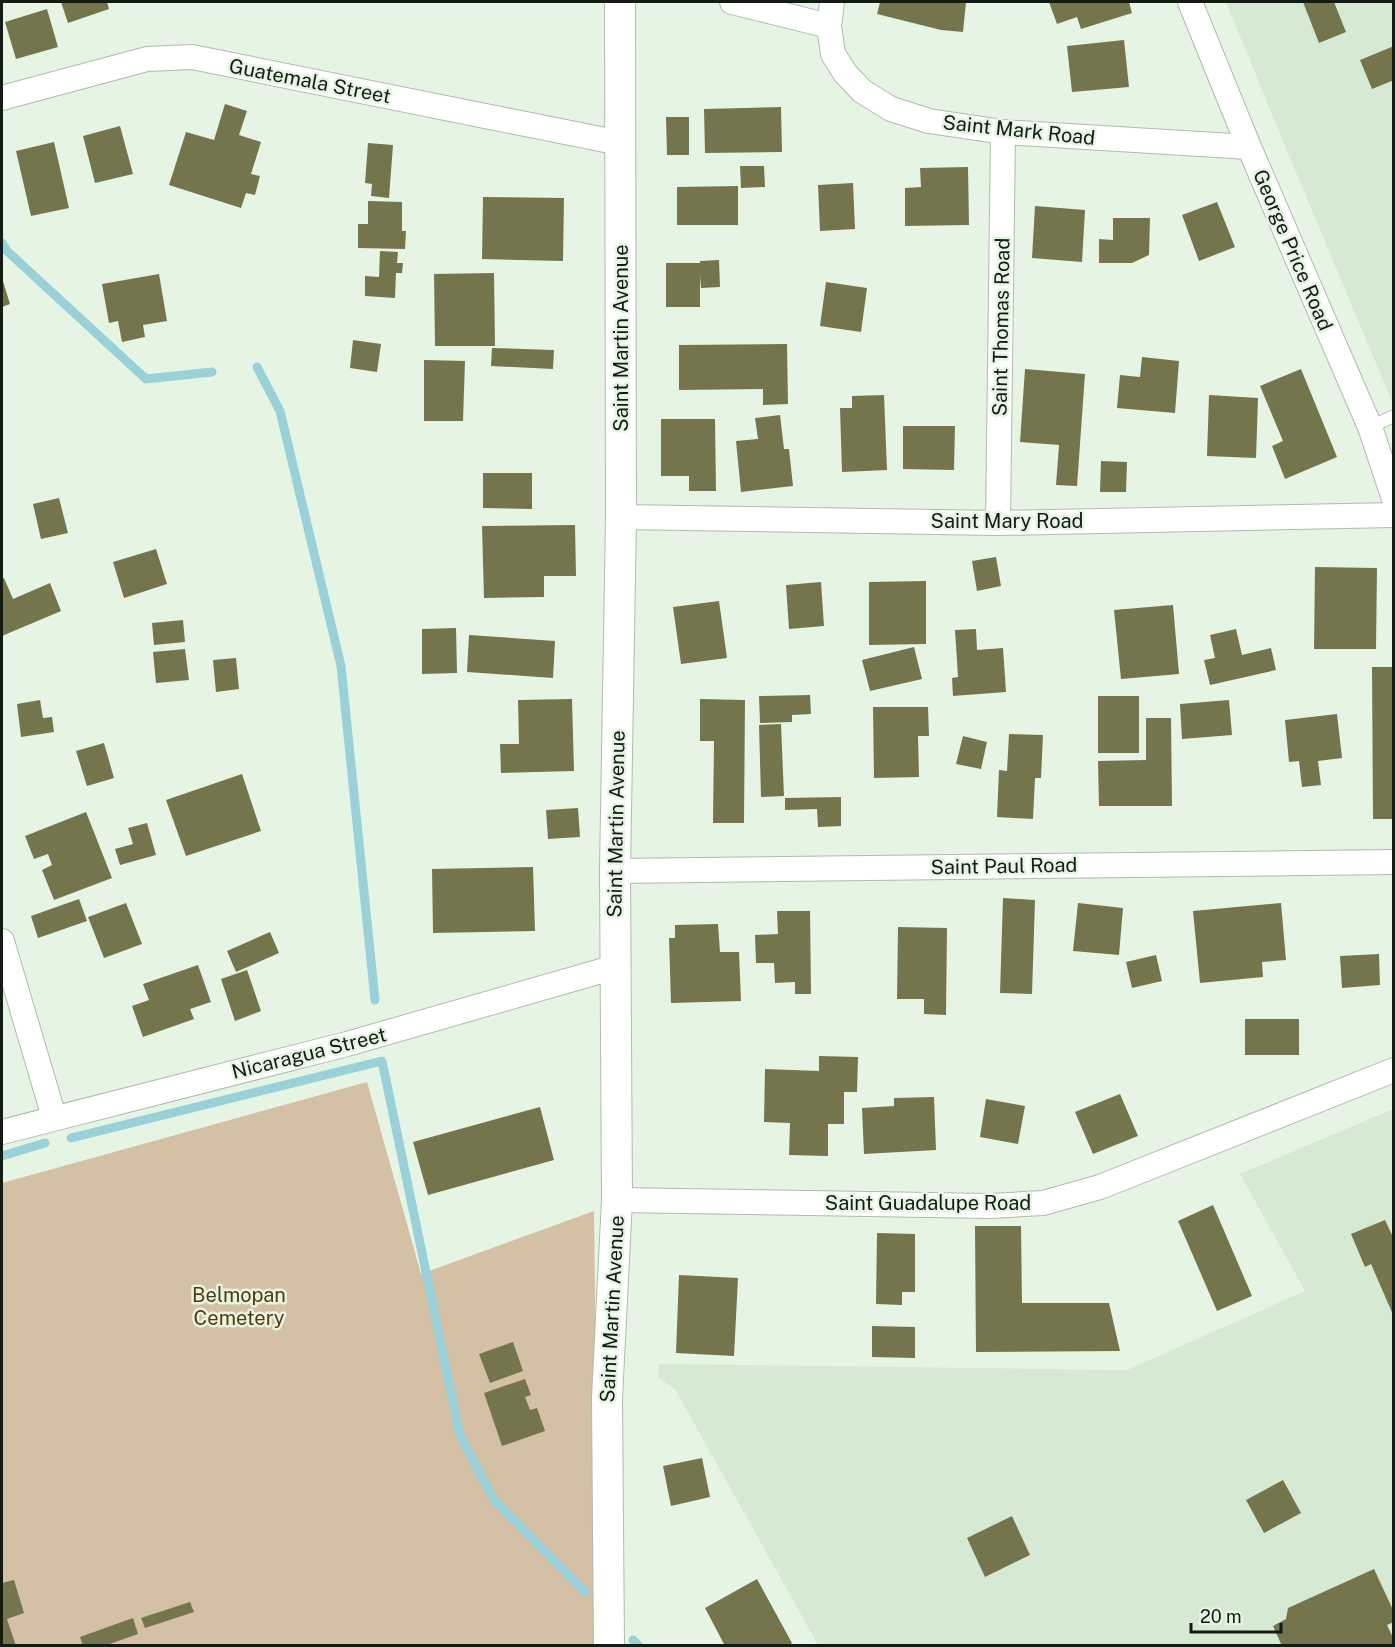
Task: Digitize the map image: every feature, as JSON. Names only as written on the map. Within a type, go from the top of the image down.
[{"type":"street","name":"Saint Martin Avenue","points":[[609,1646],[607,1398],[617,1200],[615,871],[621,517],[620,2]]},
{"type":"street","points":[[732,2],[829,26]]},
{"type":"street","name":"Saint Mark Road","points":[[832,2],[829,26],[833,54],[845,73],[862,91],[891,109],[929,121],[1003,132],[1249,147]]},
{"type":"street","name":"George Price Road","points":[[1190,2],[1249,147],[1370,427],[1394,499]]},
{"type":"street","name":"Guatemala Street","points":[[2,98],[147,58],[192,57],[620,143]]},
{"type":"street","name":"Saint Thomas Road","points":[[998,523],[1003,132]]},
{"type":"street","name":"Saint Mary Road","points":[[621,517],[998,523],[1394,515]]},
{"type":"street","name":"Saint Paul Road","points":[[615,871],[1394,862]]},
{"type":"street","points":[[2,941],[54,1117]]},
{"type":"street","name":"Nicaragua Street","points":[[2,1132],[347,1044],[615,967]]},
{"type":"street","name":"Saint Guadalupe Road","points":[[617,1200],[990,1206],[1043,1203],[1100,1187],[1394,1070]]},
{"type":"lane","points":[[1370,427],[1394,416]]},
{"type":"shaded area","points":[[1226,2],[1393,2],[1393,404],[1282,139]]},
{"type":"shaded area","points":[[1393,1109],[1393,1645],[818,1645],[676,1391],[658,1377],[659,1364],[1127,1370],[1305,1291],[1240,1174]]},
{"type":"green space","name":"Belmopan Cemetery","points":[[367,1082],[421,1274],[594,1211],[599,1645],[2,1646],[2,1183]]},
{"type":"building","points":[[61,2],[107,2],[109,9],[68,23]]},
{"type":"building","points":[[880,2],[966,2],[963,32],[941,30],[877,14]]},
{"type":"building","points":[[1049,2],[1129,2],[1132,13],[1081,29],[1077,17],[1057,24]]},
{"type":"building","points":[[1303,2],[1334,2],[1346,32],[1319,43]]},
{"type":"building","points":[[47,9],[58,47],[16,59],[5,22]]},
{"type":"building","points":[[1124,40],[1129,87],[1072,92],[1067,46]]},
{"type":"building","points":[[1394,46],[1394,80],[1372,89],[1360,60]]},
{"type":"building","points":[[225,104],[247,111],[239,135],[261,142],[251,174],[260,176],[255,195],[246,193],[241,208],[169,185],[186,132],[214,140]]},
{"type":"building","points":[[781,107],[782,152],[705,153],[704,109]]},
{"type":"building","points":[[666,117],[689,117],[689,155],[667,155]]},
{"type":"building","points":[[120,126],[133,174],[95,183],[83,136]]},
{"type":"building","points":[[54,142],[69,208],[31,216],[16,151]]},
{"type":"building","points":[[368,143],[393,145],[389,198],[371,196],[372,184],[365,183]]},
{"type":"building","points":[[740,166],[764,166],[765,187],[741,188]]},
{"type":"building","points":[[968,167],[969,225],[905,226],[905,188],[921,187],[920,168]]},
{"type":"building","points":[[853,183],[855,229],[820,231],[818,185]]},
{"type":"building","points":[[738,186],[738,225],[677,225],[677,187]]},
{"type":"building","points":[[483,197],[564,198],[563,261],[482,259]]},
{"type":"building","points":[[368,201],[402,202],[402,231],[406,231],[405,249],[358,248],[358,224],[368,224]]},
{"type":"building","points":[[1217,202],[1235,247],[1199,261],[1182,215]]},
{"type":"building","points":[[1035,206],[1085,210],[1082,262],[1032,258]]},
{"type":"building","points":[[1113,218],[1150,218],[1149,255],[1132,263],[1099,263],[1099,239],[1113,240]]},
{"type":"building","points":[[380,251],[398,252],[397,263],[403,263],[402,273],[396,273],[395,298],[365,296],[365,276],[379,277]]},
{"type":"building","points":[[719,260],[720,287],[701,288],[700,275],[700,307],[666,307],[666,263],[700,263],[700,261]]},
{"type":"building","points":[[494,273],[495,346],[435,346],[434,274]]},
{"type":"building","points":[[159,274],[167,321],[143,325],[145,337],[122,342],[118,321],[109,323],[102,284]]},
{"type":"building","points":[[2,278],[10,304],[2,307]]},
{"type":"building","points":[[826,282],[867,288],[861,332],[820,326]]},
{"type":"building","points":[[353,340],[381,344],[377,372],[350,368]]},
{"type":"building","points":[[787,344],[788,404],[763,405],[763,389],[679,390],[679,345]]},
{"type":"building","points":[[492,348],[554,350],[553,369],[491,366]]},
{"type":"building","points":[[1142,357],[1179,361],[1175,413],[1117,408],[1120,375],[1140,377]]},
{"type":"building","points":[[424,360],[465,361],[463,421],[424,421]]},
{"type":"building","points":[[1025,369],[1085,374],[1077,486],[1056,485],[1059,445],[1020,442]]},
{"type":"building","points":[[1301,369],[1337,457],[1285,479],[1272,446],[1283,441],[1260,386]]},
{"type":"building","points":[[884,395],[887,470],[842,472],[840,408],[852,408],[852,396]]},
{"type":"building","points":[[1209,395],[1258,398],[1256,458],[1207,456]]},
{"type":"building","points":[[780,415],[784,449],[789,449],[793,486],[741,492],[736,441],[758,439],[755,418]]},
{"type":"building","points":[[661,419],[715,419],[716,491],[689,491],[689,476],[661,476]]},
{"type":"building","points":[[903,426],[955,426],[954,470],[903,469]]},
{"type":"building","points":[[1101,461],[1127,462],[1126,492],[1100,492]]},
{"type":"building","points":[[483,473],[532,473],[532,509],[483,508]]},
{"type":"building","points":[[59,498],[68,533],[41,539],[33,504]]},
{"type":"building","points":[[575,525],[576,576],[544,576],[544,597],[484,598],[482,526]]},
{"type":"building","points":[[156,549],[167,584],[124,598],[113,562]]},
{"type":"building","points":[[996,557],[1001,586],[977,591],[972,561]]},
{"type":"building","points":[[1315,567],[1377,568],[1376,649],[1314,649]]},
{"type":"building","points":[[4,578],[13,599],[50,583],[61,611],[2,636],[2,579]]},
{"type":"building","points":[[926,581],[926,644],[869,645],[869,582]]},
{"type":"building","points":[[821,582],[824,626],[789,629],[786,585]]},
{"type":"building","points":[[719,601],[727,658],[681,664],[673,607]]},
{"type":"building","points":[[1173,605],[1179,674],[1121,679],[1114,610]]},
{"type":"building","points":[[183,620],[185,642],[154,645],[152,623]]},
{"type":"building","points":[[456,628],[457,673],[422,674],[422,629]]},
{"type":"building","points":[[976,629],[977,650],[1003,648],[1006,692],[953,696],[952,678],[958,677],[955,630]]},
{"type":"building","points":[[1236,629],[1242,655],[1271,648],[1276,670],[1210,685],[1204,660],[1215,658],[1210,635]]},
{"type":"building","points":[[469,635],[555,641],[553,678],[467,672]]},
{"type":"building","points":[[914,647],[922,679],[870,691],[862,660]]},
{"type":"building","points":[[185,649],[189,680],[156,683],[153,652]]},
{"type":"building","points":[[236,658],[239,689],[216,692],[213,660]]},
{"type":"building","points":[[1372,667],[1394,667],[1394,819],[1373,819]]},
{"type":"building","points":[[810,695],[811,714],[792,715],[792,722],[760,723],[759,696]]},
{"type":"building","points":[[1098,696],[1139,696],[1139,753],[1098,753]]},
{"type":"building","points":[[572,699],[574,771],[501,773],[500,744],[519,744],[518,700]]},
{"type":"building","points":[[700,699],[745,700],[744,823],[713,823],[714,741],[700,741]]},
{"type":"building","points":[[40,700],[43,718],[52,717],[54,732],[21,737],[17,704]]},
{"type":"building","points":[[1229,700],[1232,735],[1182,739],[1180,704]]},
{"type":"building","points":[[873,707],[928,707],[929,736],[918,736],[919,777],[874,778]]},
{"type":"building","points":[[1337,714],[1342,758],[1318,761],[1321,785],[1302,787],[1299,761],[1289,762],[1285,720]]},
{"type":"building","points":[[1146,718],[1171,718],[1172,806],[1099,806],[1098,761],[1146,760]]},
{"type":"building","points":[[781,724],[784,796],[761,797],[759,725]]},
{"type":"building","points":[[1009,734],[1043,735],[1041,778],[1035,778],[1033,819],[997,817],[999,770],[1007,771]]},
{"type":"building","points":[[963,736],[987,742],[981,769],[956,764]]},
{"type":"building","points":[[104,743],[114,778],[87,786],[76,751]]},
{"type":"building","points":[[242,774],[261,831],[186,856],[166,800]]},
{"type":"building","points":[[841,797],[841,826],[818,827],[817,809],[785,810],[785,798]]},
{"type":"building","points":[[578,808],[580,837],[548,839],[546,810]]},
{"type":"building","points":[[86,812],[112,878],[54,900],[42,870],[52,865],[48,854],[34,859],[25,836]]},
{"type":"building","points":[[147,823],[156,855],[120,865],[115,849],[133,844],[128,828]]},
{"type":"building","points":[[533,867],[535,931],[433,933],[432,869]]},
{"type":"building","points":[[1003,898],[1035,900],[1032,994],[1000,993]]},
{"type":"building","points":[[79,899],[87,921],[38,938],[31,916]]},
{"type":"building","points":[[126,903],[142,944],[104,958],[88,917]]},
{"type":"building","points":[[1078,903],[1123,908],[1119,955],[1073,951]]},
{"type":"building","points":[[1281,903],[1286,960],[1262,962],[1263,977],[1200,983],[1193,911]]},
{"type":"building","points":[[777,911],[810,911],[811,994],[795,994],[795,982],[775,983],[774,963],[756,963],[755,935],[778,934]]},
{"type":"building","points":[[718,924],[720,952],[739,952],[741,1001],[671,1003],[669,938],[675,938],[675,925]]},
{"type":"building","points":[[898,927],[947,928],[946,1015],[924,1014],[924,999],[897,999]]},
{"type":"building","points":[[270,932],[279,953],[236,972],[227,951]]},
{"type":"building","points":[[1379,954],[1380,985],[1342,988],[1340,956]]},
{"type":"building","points":[[1156,955],[1162,981],[1132,988],[1126,962]]},
{"type":"building","points":[[198,965],[211,1002],[190,1009],[194,1019],[143,1037],[132,1006],[149,1000],[143,984]]},
{"type":"building","points":[[247,970],[261,1011],[235,1021],[221,979]]},
{"type":"building","points":[[1245,1019],[1299,1019],[1299,1055],[1245,1055]]},
{"type":"building","points":[[819,1056],[858,1057],[857,1092],[844,1092],[844,1124],[828,1124],[828,1156],[789,1155],[790,1123],[764,1122],[765,1069],[819,1071]]},
{"type":"building","points":[[1120,1094],[1138,1136],[1093,1154],[1075,1112]]},
{"type":"building","points":[[934,1097],[936,1150],[864,1154],[862,1108],[894,1106],[894,1098]]},
{"type":"building","points":[[986,1099],[1025,1106],[1018,1144],[980,1137]]},
{"type":"building","points":[[540,1107],[554,1160],[428,1195],[413,1142]]},
{"type":"building","points":[[1213,1205],[1252,1296],[1217,1311],[1178,1221]]},
{"type":"building","points":[[1385,1220],[1394,1239],[1394,1317],[1371,1264],[1365,1267],[1351,1234]]},
{"type":"building","points":[[975,1226],[1021,1226],[1022,1303],[1109,1303],[1120,1351],[976,1352]]},
{"type":"building","points":[[877,1233],[915,1234],[915,1292],[902,1292],[902,1305],[876,1304]]},
{"type":"building","points":[[679,1275],[738,1278],[734,1356],[676,1353]]},
{"type":"building","points":[[872,1326],[915,1327],[915,1358],[872,1357]]},
{"type":"building","points":[[513,1342],[523,1371],[490,1383],[479,1354]]},
{"type":"building","points":[[525,1379],[531,1395],[525,1397],[530,1410],[537,1408],[545,1431],[502,1446],[484,1393]]},
{"type":"building","points":[[702,1458],[710,1497],[671,1506],[663,1466]]},
{"type":"building","points":[[1283,1480],[1301,1513],[1264,1533],[1246,1500]]},
{"type":"building","points":[[1012,1516],[1030,1555],[985,1577],[967,1538]]},
{"type":"building","points":[[1374,1569],[1394,1612],[1394,1622],[1387,1625],[1394,1640],[1394,1646],[1282,1646],[1273,1626],[1286,1619],[1288,1608]]},
{"type":"building","points":[[757,1579],[792,1643],[788,1646],[725,1646],[705,1608]]},
{"type":"building","points":[[14,1580],[24,1613],[7,1619],[16,1646],[2,1646],[2,1583]]},
{"type":"building","points":[[190,1602],[194,1612],[145,1628],[141,1618]]},
{"type":"building","points":[[133,1618],[138,1634],[104,1646],[83,1646],[80,1637]]},
{"type":"waterway","points":[[2,243],[7,251],[146,379],[212,372]]},
{"type":"waterway","points":[[257,367],[280,411],[341,666],[375,1000]]},
{"type":"waterway","points":[[71,1138],[382,1061],[460,1435],[494,1500],[585,1592]]},
{"type":"waterway","points":[[2,1156],[45,1143]]},
{"type":"waterway","points":[[633,1640],[639,1646]]}]
